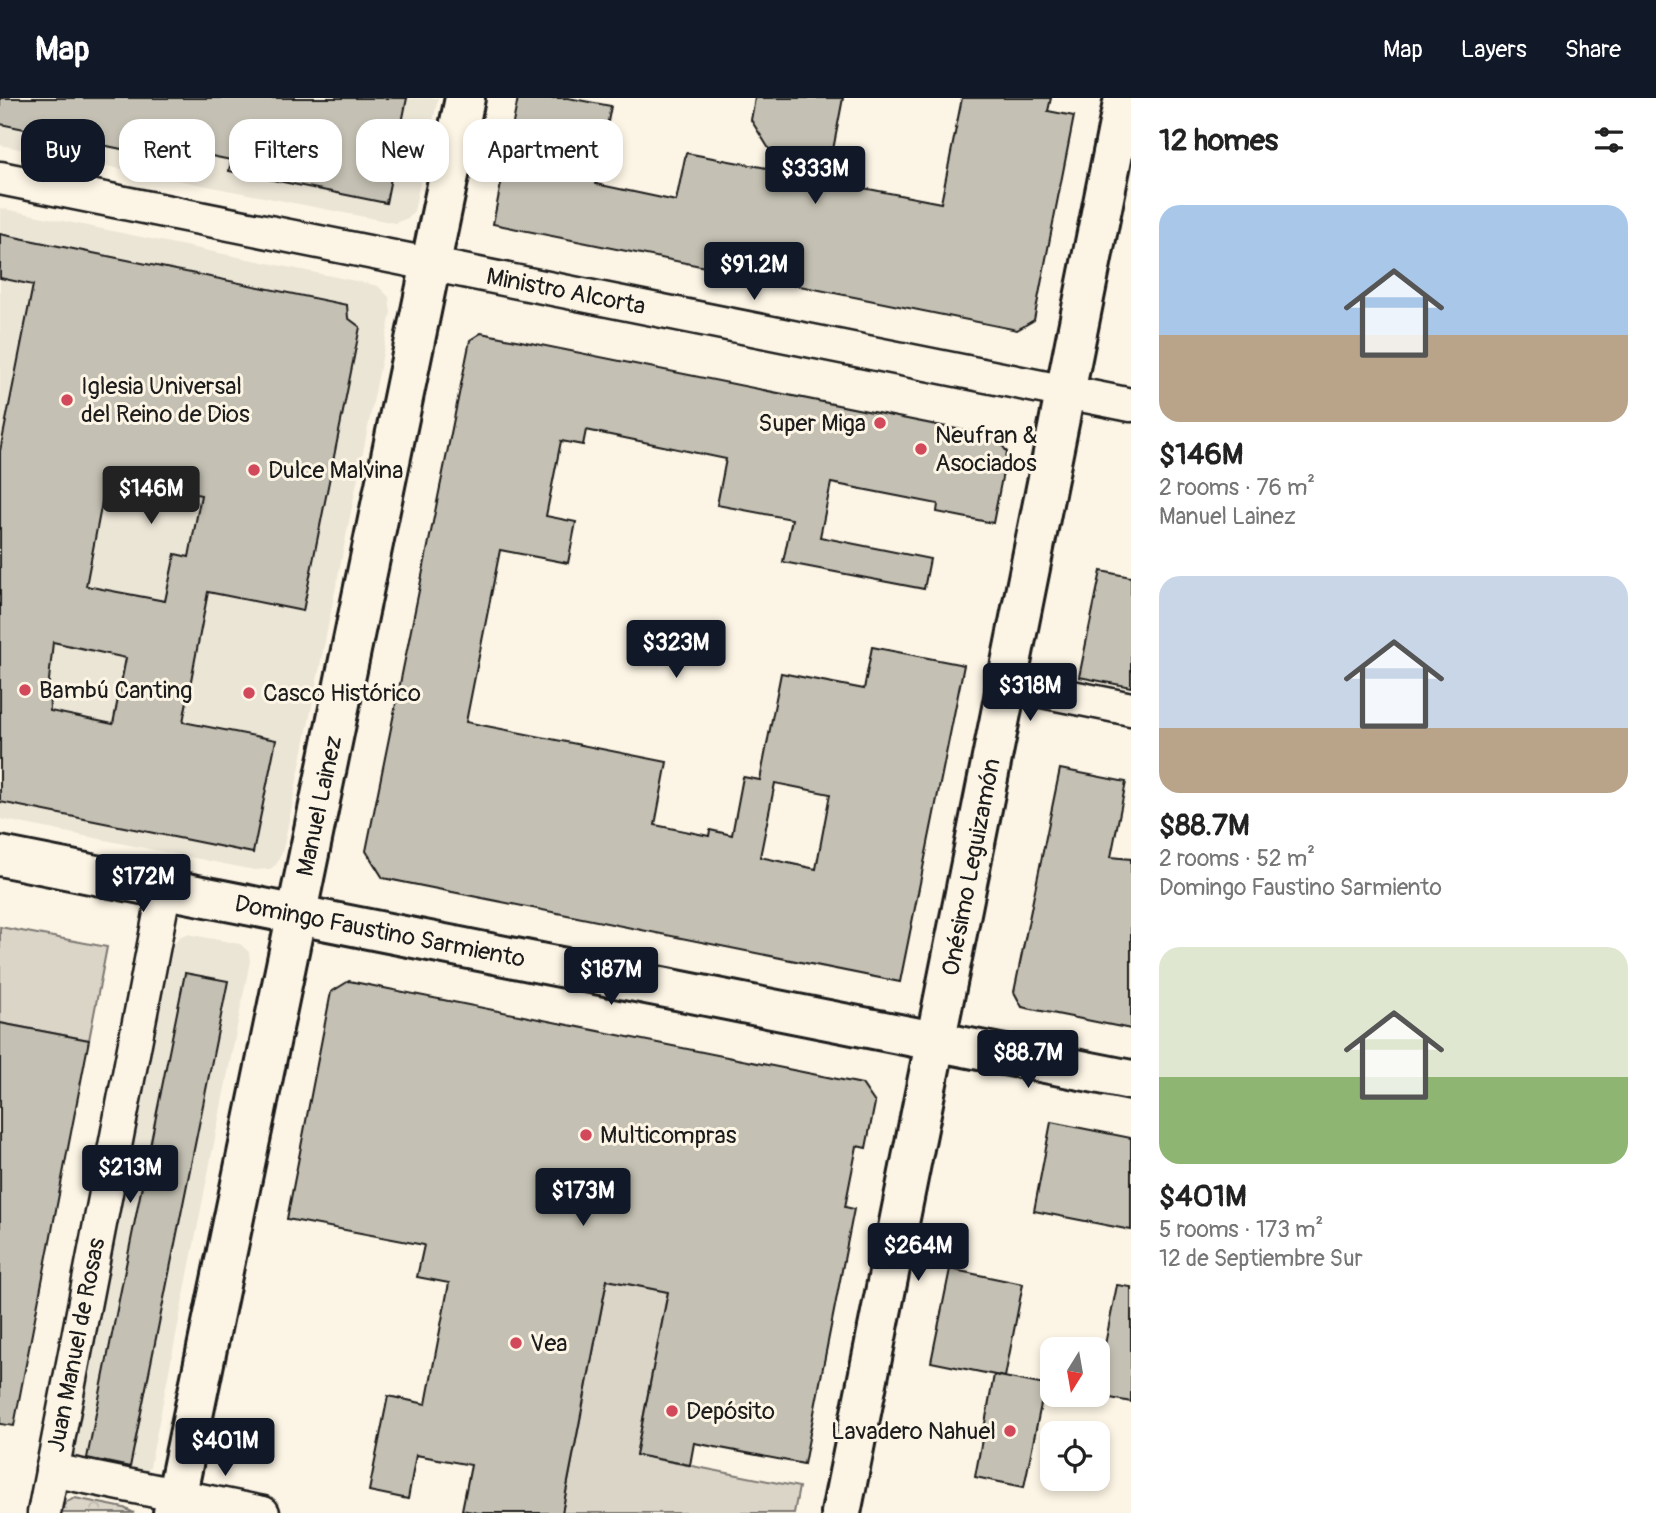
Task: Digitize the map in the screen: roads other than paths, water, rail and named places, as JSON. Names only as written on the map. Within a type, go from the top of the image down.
[{"type":"street","name":"Manuel Lainez","points":[[175,1504],[465,98]]},
{"type":"street","name":"Onésimo Leguizamón","points":[[841,1513],[1124,98]]},
{"type":"street","name":"Ministro Alcorta","points":[[0,178],[1131,405]]},
{"type":"street","points":[[1007,684],[1131,709]]},
{"type":"street","name":"Domingo Faustino Sarmiento","points":[[0,856],[1131,1080]]},
{"type":"street","name":"Juan Manuel de Rosas","points":[[44,1513],[165,888]]},
{"type":"street","points":[[52,1470],[175,1504],[263,1513]]},
{"type":"place","name":"Iglesia Universal del Reino de Dios","points":[[67,400]]},
{"type":"place","name":"Super Miga","points":[[880,423]]},
{"type":"place","name":"Neufran & Asociados","points":[[921,449]]},
{"type":"place","name":"Dulce Malvina","points":[[254,470]]},
{"type":"place","name":"Bambú Canting","points":[[25,690]]},
{"type":"place","name":"Casco Histórico","points":[[249,693]]},
{"type":"place","name":"Multicompras","points":[[586,1135]]},
{"type":"place","name":"Vea","points":[[516,1343]]},
{"type":"place","name":"Depósito","points":[[672,1411]]},
{"type":"place","name":"Lavadero Nahuel","points":[[1010,1431]]}]
